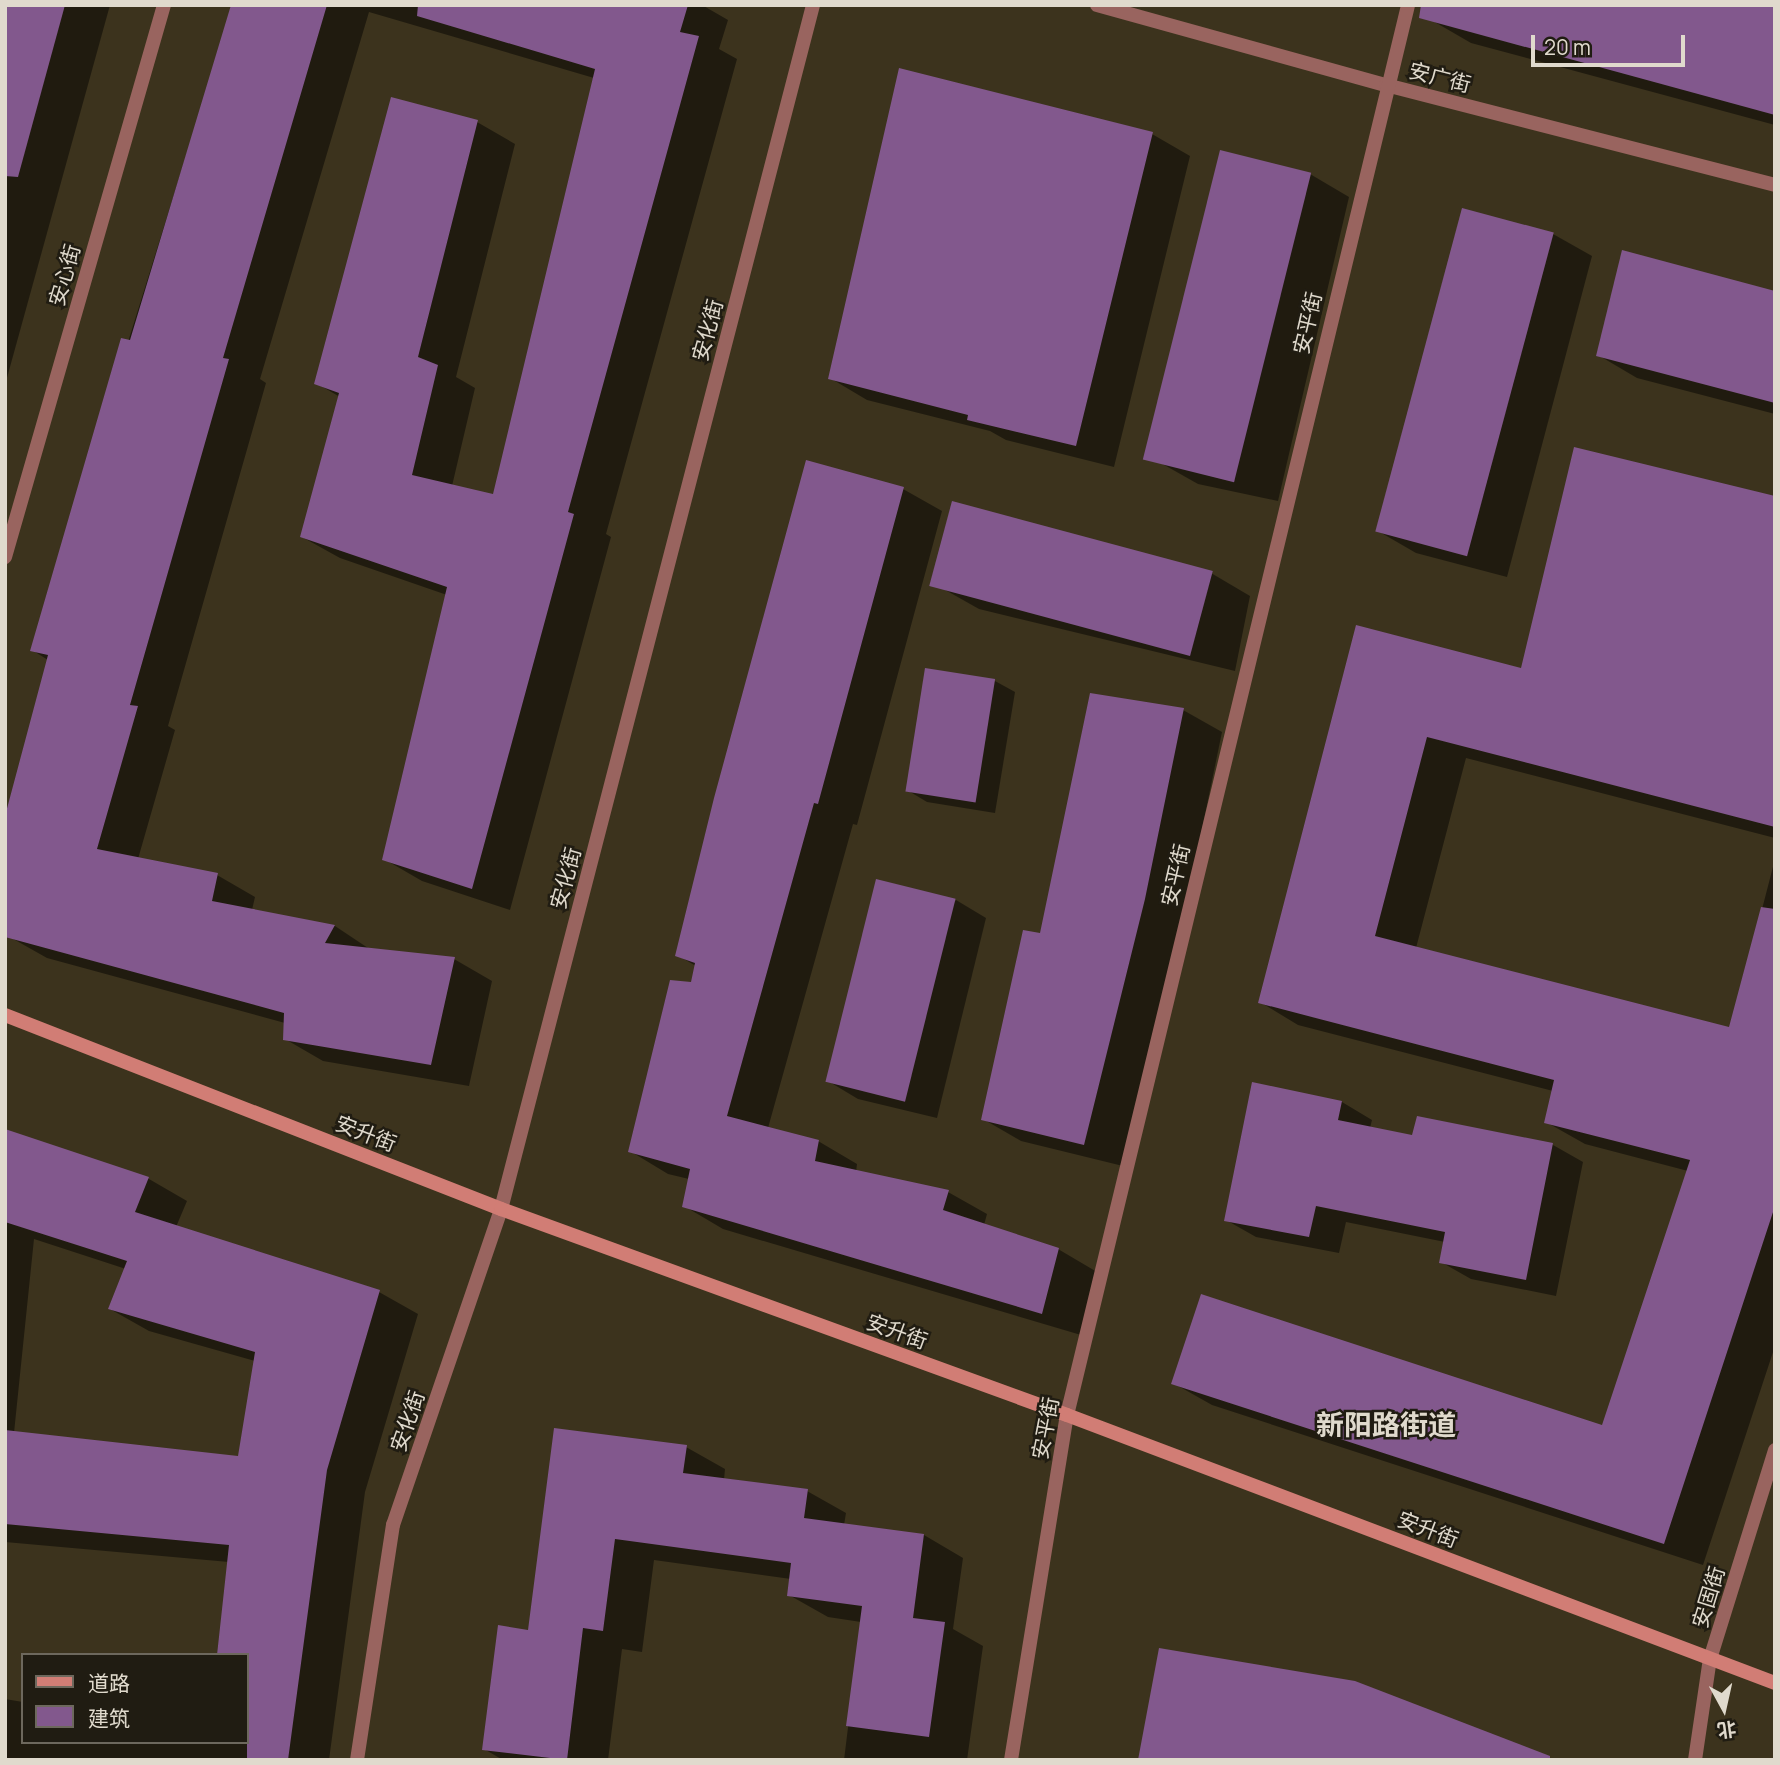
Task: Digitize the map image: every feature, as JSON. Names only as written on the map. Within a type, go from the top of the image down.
[{"type":"main road","name":"安升街","points":[[5,1015],[501,1209],[1068,1415],[1775,1683]]},
{"type":"street","name":"安心街","points":[[5,557],[164,5]]},
{"type":"street","name":"安化街","points":[[356,1760],[393,1525],[501,1209],[813,5]]},
{"type":"street","name":"安广街","points":[[1097,5],[1386,85],[1775,185]]},
{"type":"street","name":"安平街","points":[[1011,1760],[1068,1415],[1386,85],[1408,5]]},
{"type":"street","name":"安固街","points":[[1695,1760],[1710,1659],[1775,1450]]},
{"type":"building","points":[[5,5],[65,5],[18,177],[5,176]]},
{"type":"building","points":[[231,5],[327,5],[223,358],[229,359],[130,705],[138,706],[97,849],[218,873],[212,901],[335,925],[325,943],[455,957],[431,1065],[283,1040],[284,1013],[5,937],[5,816],[48,655],[30,651],[121,338],[130,340]]},
{"type":"building","points":[[418,5],[688,5],[680,32],[699,36],[568,512],[574,514],[472,889],[382,860],[447,587],[300,537],[339,393],[314,384],[391,97],[478,120],[418,357],[438,365],[412,475],[493,494],[595,69],[417,16]]},
{"type":"building","points":[[1421,5],[1775,5],[1775,115],[1419,18]]},
{"type":"building","points":[[899,68],[1153,132],[1076,446],[967,420],[968,415],[828,379]]},
{"type":"building","points":[[1220,150],[1311,173],[1234,482],[1143,460]]},
{"type":"building","points":[[1462,208],[1554,233],[1467,556],[1375,532]]},
{"type":"building","points":[[1622,250],[1775,291],[1775,403],[1596,356]]},
{"type":"building","points":[[1574,447],[1775,496],[1775,827],[1427,737],[1375,936],[1729,1027],[1761,907],[1775,909],[1775,1206],[1664,1544],[1171,1384],[1201,1294],[1602,1425],[1690,1160],[1544,1123],[1554,1080],[1258,1003],[1356,625],[1521,668]]},
{"type":"building","points":[[806,460],[904,487],[818,804],[814,803],[727,1116],[819,1140],[815,1161],[949,1190],[943,1210],[1059,1248],[1042,1314],[682,1207],[690,1169],[628,1152],[670,980],[691,982],[695,963],[675,956],[714,798]]},
{"type":"building","points":[[952,501],[1213,571],[1190,656],[929,586]]},
{"type":"building","points":[[925,668],[995,679],[976,803],[905,791]]},
{"type":"building","points":[[1090,693],[1184,708],[1145,899],[1084,1145],[981,1120],[1023,930],[1040,933]]},
{"type":"building","points":[[876,879],[956,899],[905,1102],[825,1082]]},
{"type":"building","points":[[1252,1082],[1342,1101],[1338,1120],[1412,1135],[1417,1116],[1553,1143],[1526,1280],[1439,1263],[1445,1232],[1316,1206],[1309,1237],[1224,1221]]},
{"type":"building","points":[[5,1129],[149,1177],[135,1212],[380,1290],[327,1470],[288,1760],[247,1760],[248,1653],[217,1653],[229,1545],[5,1524],[5,1430],[238,1456],[255,1352],[108,1309],[127,1261],[5,1222]]},
{"type":"building","points":[[554,1428],[687,1445],[683,1473],[808,1489],[804,1518],[924,1534],[913,1618],[945,1622],[929,1737],[846,1726],[862,1606],[787,1596],[791,1563],[615,1539],[603,1631],[583,1628],[567,1760],[482,1750],[498,1625],[528,1630]]},
{"type":"building","points":[[1159,1648],[1355,1681],[1550,1756],[1550,1760],[1138,1760]]},
{"type":"district","name":"新阳路街道","points":[[1386,1424]]}]
